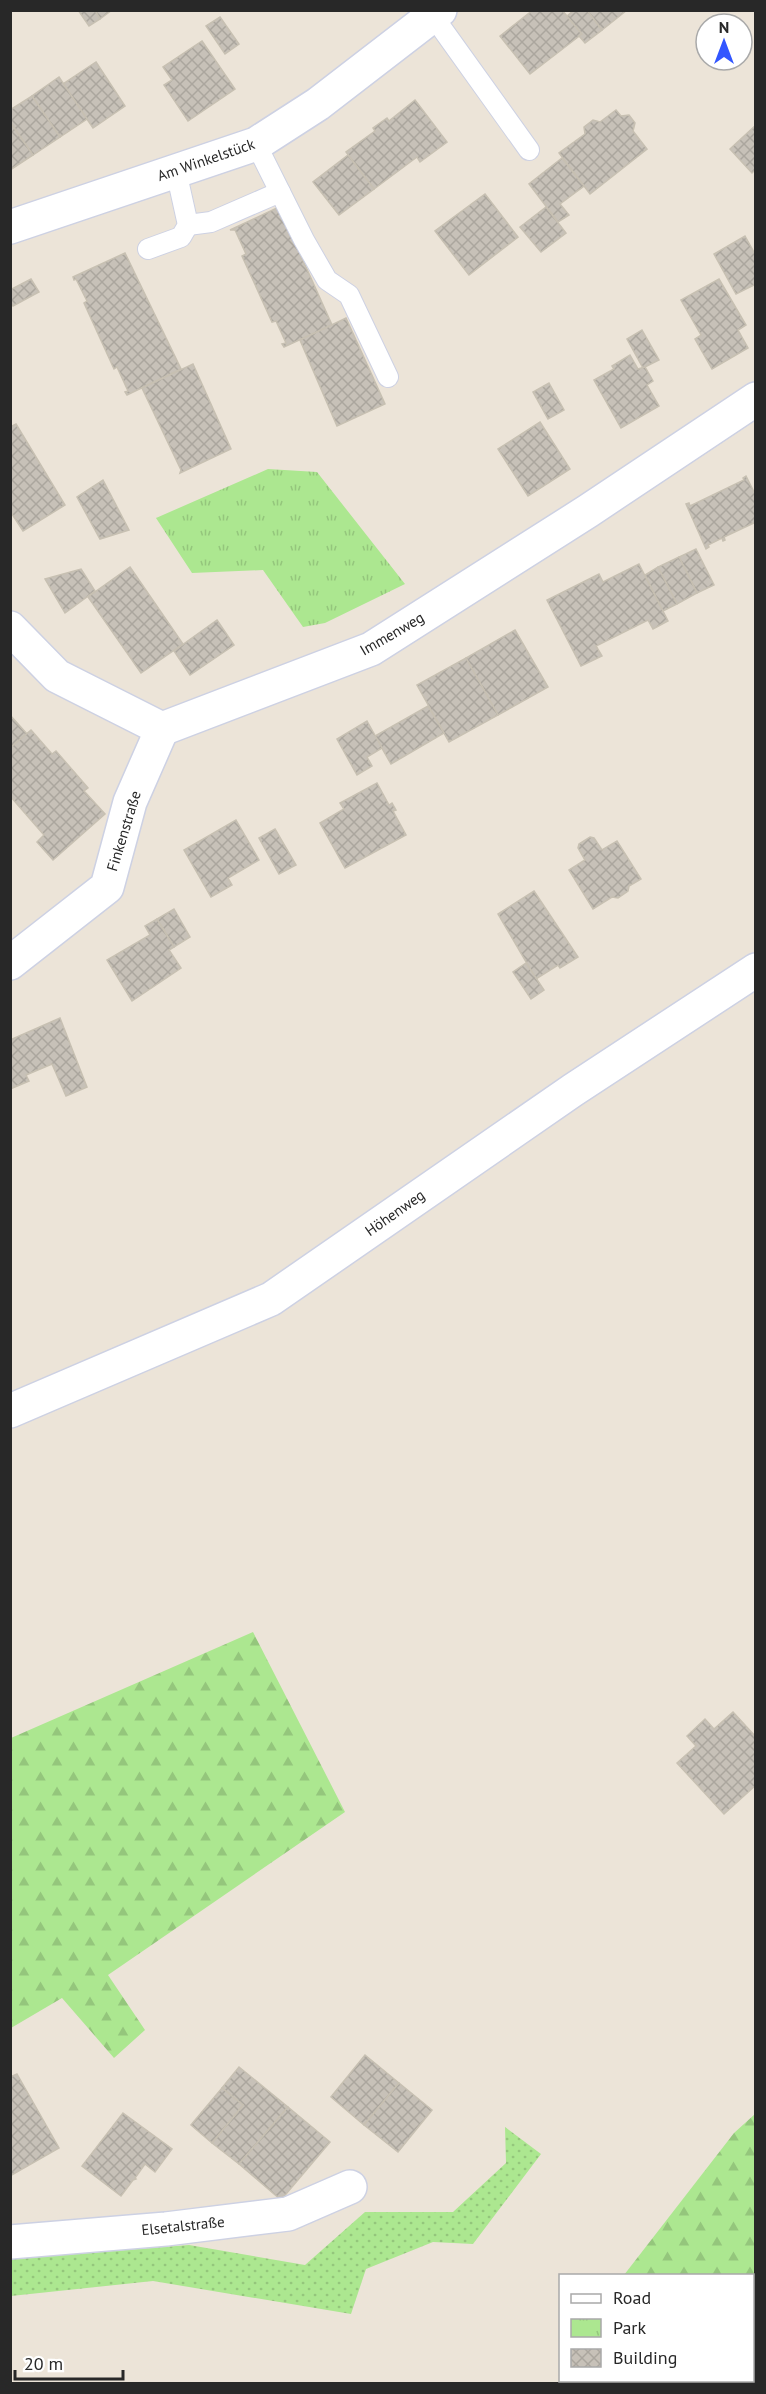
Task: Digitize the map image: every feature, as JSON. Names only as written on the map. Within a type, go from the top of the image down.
[{"type":"street","name":"Am Winkelstück","points":[[10,227],[256,144],[318,104],[436,13]]},
{"type":"street","name":"Immenweg","points":[[162,729],[371,649],[588,511],[756,399]]},
{"type":"street","points":[[10,628],[57,676],[162,729]]},
{"type":"street","name":"Finkenstraße","points":[[10,963],[107,887],[130,802],[162,729]]},
{"type":"street","name":"Höhenweg","points":[[10,1411],[271,1299],[573,1090],[756,970]]},
{"type":"street","name":"Elsetalstraße","points":[[10,2242],[166,2229],[288,2214],[350,2187]]},
{"type":"lane","points":[[436,13],[528,150]]},
{"type":"lane","points":[[256,144],[327,280],[349,295],[388,377]]},
{"type":"lane","points":[[148,249],[181,237],[188,225],[176,171]]},
{"type":"lane","points":[[188,225],[211,222],[280,192]]},
{"type":"green space","points":[[268,469],[317,472],[405,584],[325,623],[303,627],[263,570],[192,573],[156,518]]},
{"type":"green space","points":[[253,1632],[345,1812],[108,1975],[145,2030],[114,2058],[62,1998],[11,2028],[11,1738]]},
{"type":"green space","points":[[755,2114],[755,2383],[576,2383],[574,2382],[754,2382],[754,2274],[625,2274],[734,2133]]},
{"type":"green space","points":[[505,2127],[541,2154],[473,2244],[433,2242],[366,2269],[351,2314],[153,2281],[11,2296],[11,2259],[189,2245],[305,2265],[365,2212],[453,2212],[506,2163]]},
{"type":"building","points":[[78,10],[95,10],[100,19],[89,26]]},
{"type":"building","points":[[95,10],[112,10],[100,19]]},
{"type":"building","points":[[533,10],[562,10],[582,34],[530,74],[500,36]]},
{"type":"building","points":[[574,10],[587,10],[602,30],[585,43],[579,36],[582,34],[567,16]]},
{"type":"building","points":[[587,10],[627,10],[602,30]]},
{"type":"building","points":[[220,17],[239,44],[225,54],[206,26]]},
{"type":"building","points":[[202,41],[235,89],[188,121],[164,85],[172,80],[163,67]]},
{"type":"building","points":[[96,62],[125,106],[93,128],[63,84]]},
{"type":"building","points":[[59,77],[87,119],[60,137],[32,96]]},
{"type":"building","points":[[32,96],[60,137],[33,155],[10,122],[10,110]]},
{"type":"building","points":[[415,100],[447,142],[420,162],[417,157],[374,189],[346,152],[375,131],[373,128],[387,118],[389,121]]},
{"type":"building","points":[[616,110],[621,116],[629,115],[635,123],[633,131],[647,149],[590,194],[559,153],[585,134],[584,127],[593,120],[600,122]]},
{"type":"building","points":[[10,122],[33,155],[10,170]]},
{"type":"building","points":[[756,125],[756,169],[752,173],[730,149]]},
{"type":"building","points":[[348,155],[374,189],[339,215],[313,182]]},
{"type":"building","points":[[562,158],[584,186],[560,204],[569,215],[558,222],[529,184]]},
{"type":"building","points":[[485,194],[518,237],[469,275],[435,231]]},
{"type":"building","points":[[279,207],[332,325],[284,347],[282,344],[286,343],[276,321],[272,322],[242,256],[246,254],[235,230],[230,230]]},
{"type":"building","points":[[546,207],[566,233],[541,252],[520,227]]},
{"type":"building","points":[[745,236],[756,256],[756,284],[736,294],[714,254]]},
{"type":"building","points":[[125,253],[181,369],[127,395],[125,392],[128,391],[117,367],[114,369],[84,303],[87,301],[73,277]]},
{"type":"building","points":[[31,279],[39,292],[13,306],[10,302],[10,290]]},
{"type":"building","points":[[719,279],[746,325],[738,330],[748,348],[712,369],[695,339],[701,335],[681,300]]},
{"type":"building","points":[[346,318],[385,404],[337,426],[300,340]]},
{"type":"building","points":[[642,330],[659,360],[643,368],[627,339]]},
{"type":"building","points":[[630,355],[638,369],[645,367],[653,381],[647,385],[659,406],[621,428],[594,380],[614,369],[612,366]]},
{"type":"building","points":[[193,364],[231,449],[180,473],[181,470],[142,388]]},
{"type":"building","points":[[549,383],[564,410],[548,419],[533,392]]},
{"type":"building","points":[[540,422],[570,469],[528,496],[498,449]]},
{"type":"building","points":[[16,424],[65,505],[23,531],[10,511],[10,427]]},
{"type":"building","points":[[746,476],[756,496],[756,522],[724,537],[723,541],[722,538],[708,545],[706,549],[686,504],[689,503],[690,506],[744,480]]},
{"type":"building","points":[[103,480],[129,530],[100,539],[77,497]]},
{"type":"building","points":[[696,549],[714,585],[697,593],[679,557]]},
{"type":"building","points":[[679,557],[697,593],[677,604],[658,567]]},
{"type":"building","points":[[639,564],[668,621],[653,629],[648,620],[596,646],[602,656],[581,666],[547,600],[599,574],[603,582]]},
{"type":"building","points":[[130,567],[183,644],[141,673],[88,597]]},
{"type":"building","points":[[658,567],[677,604],[663,611],[645,575]]},
{"type":"building","points":[[81,569],[95,591],[65,613],[45,579]]},
{"type":"building","points":[[217,620],[234,645],[190,675],[174,651]]},
{"type":"building","points":[[515,630],[548,687],[498,715],[466,658]]},
{"type":"building","points":[[466,658],[498,715],[449,742],[417,685]]},
{"type":"building","points":[[428,706],[444,733],[391,764],[375,736]]},
{"type":"building","points":[[10,715],[27,734],[10,748]]},
{"type":"building","points":[[367,721],[382,748],[367,757],[372,766],[357,775],[337,739]]},
{"type":"building","points":[[31,730],[52,754],[56,751],[88,788],[84,791],[105,814],[53,860],[37,842],[44,835],[10,796],[10,748]]},
{"type":"building","points":[[377,783],[389,805],[392,803],[396,810],[393,811],[406,835],[345,868],[320,823],[344,809],[340,803]]},
{"type":"building","points":[[236,820],[259,860],[228,878],[232,885],[211,897],[184,850]]},
{"type":"building","points":[[275,829],[296,865],[279,874],[259,838]]},
{"type":"building","points":[[590,837],[594,838],[602,850],[617,841],[641,879],[629,886],[628,891],[618,898],[612,897],[593,909],[569,870],[585,860],[578,848],[579,844]]},
{"type":"building","points":[[534,891],[578,957],[560,968],[558,965],[536,979],[498,914]]},
{"type":"building","points":[[174,909],[190,937],[174,947],[157,919]]},
{"type":"building","points":[[157,919],[174,947],[169,950],[181,968],[132,1001],[107,960],[150,935],[145,926]]},
{"type":"building","points":[[526,963],[544,990],[531,999],[513,972]]},
{"type":"building","points":[[60,1018],[87,1087],[66,1096],[52,1064],[26,1075],[29,1081],[10,1089],[10,1040]]},
{"type":"building","points":[[733,1712],[756,1737],[756,1785],[724,1814],[677,1763],[696,1746],[687,1736],[705,1719],[714,1729]]},
{"type":"building","points":[[365,2055],[399,2083],[364,2125],[331,2097]]},
{"type":"building","points":[[239,2067],[288,2107],[239,2164],[212,2143],[243,2105],[222,2088]]},
{"type":"building","points":[[17,2074],[59,2148],[10,2176],[10,2077]]},
{"type":"building","points":[[399,2083],[432,2110],[398,2152],[364,2125]]},
{"type":"building","points":[[222,2088],[243,2105],[212,2143],[191,2125]]},
{"type":"building","points":[[288,2107],[330,2142],[281,2200],[239,2164]]},
{"type":"building","points":[[123,2113],[172,2149],[155,2172],[145,2164],[121,2196],[82,2166]]}]
